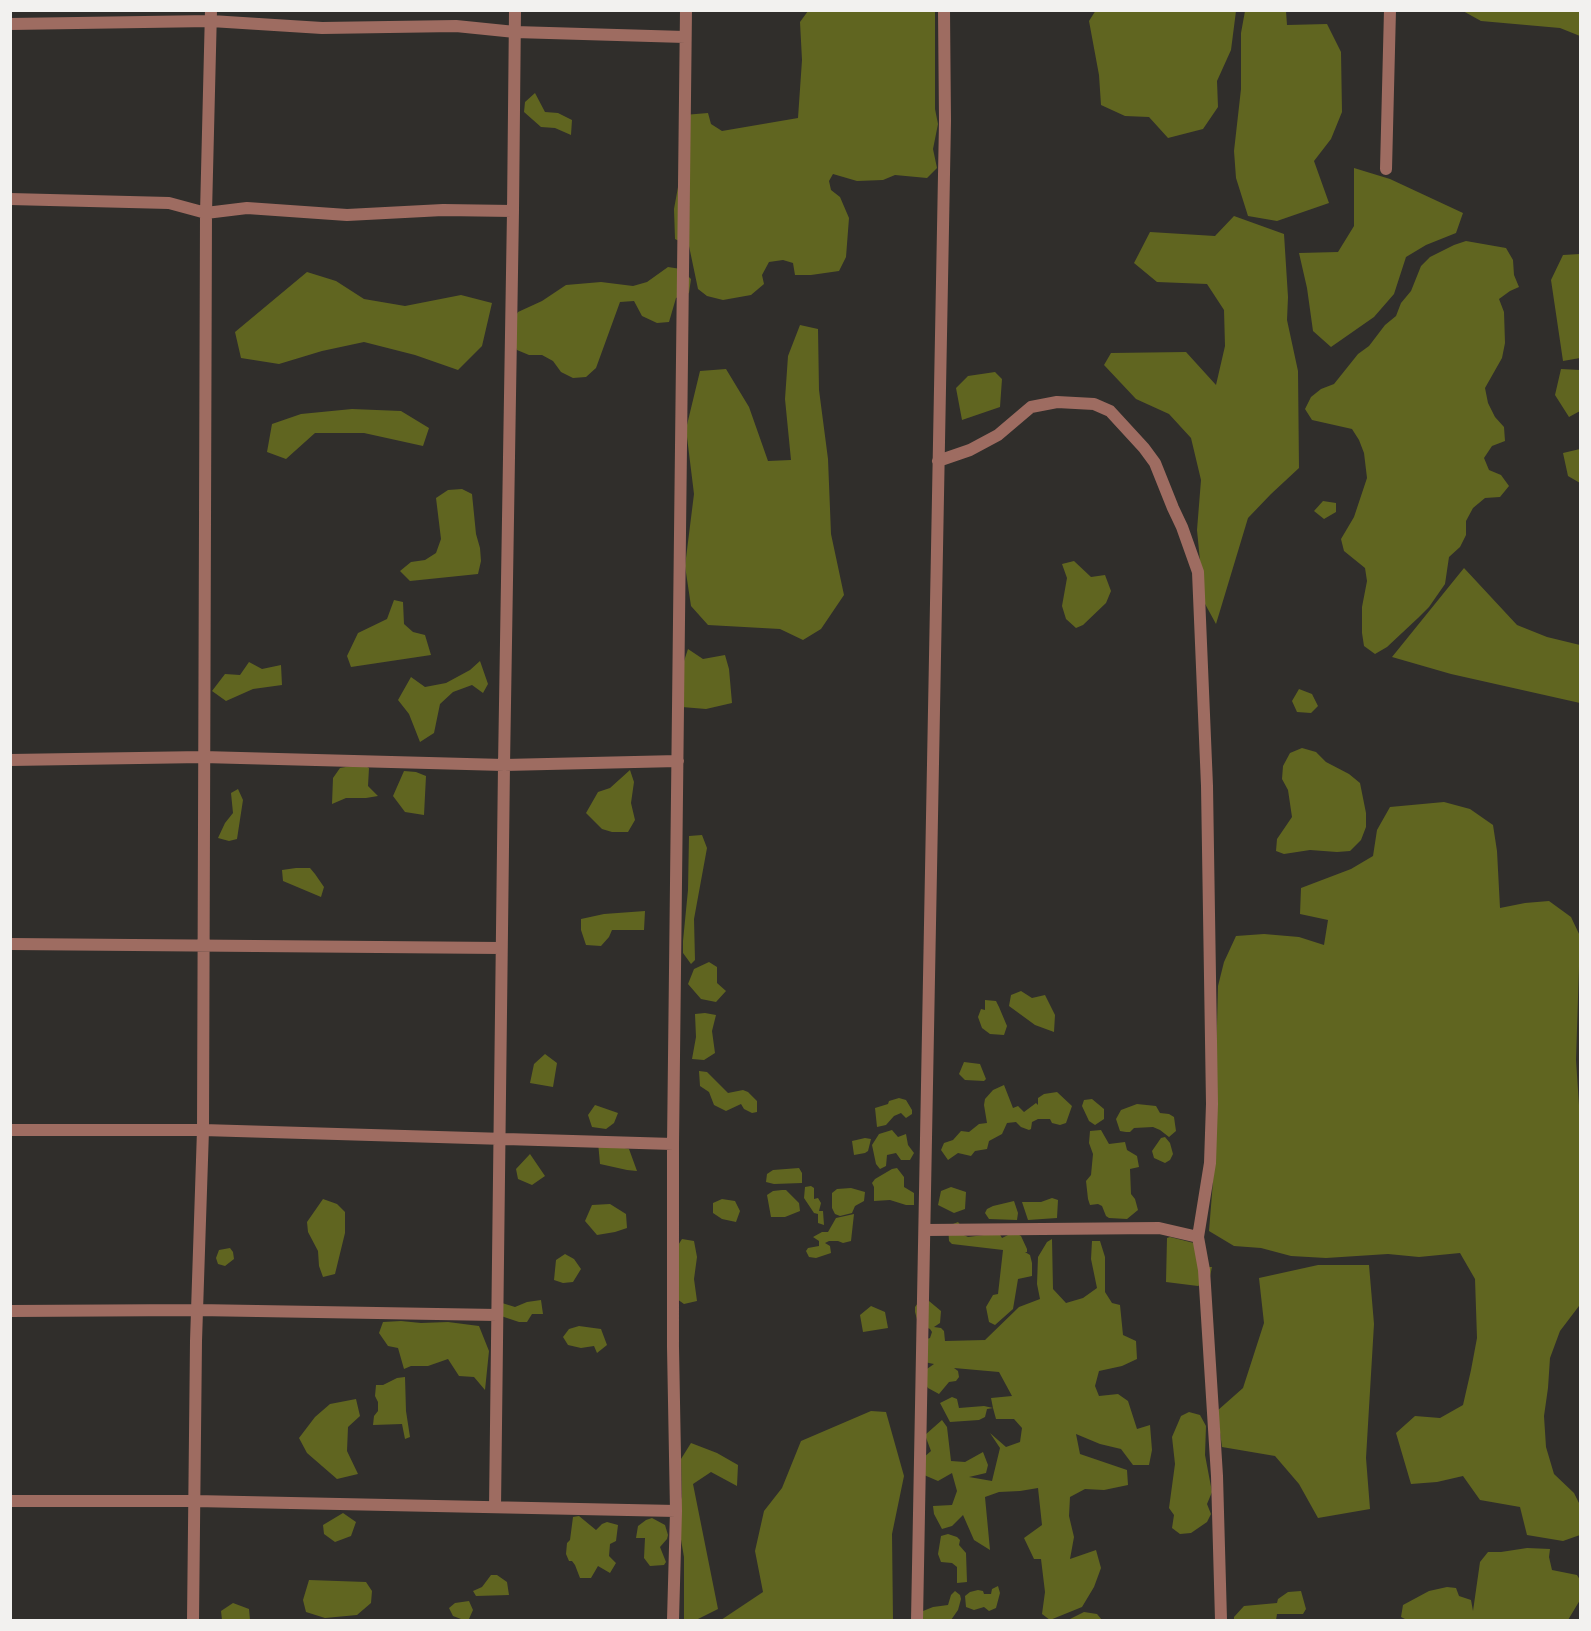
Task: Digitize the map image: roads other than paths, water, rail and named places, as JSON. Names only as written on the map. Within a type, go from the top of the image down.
[{"type":"street","points":[[495,1506],[515,10]]},
{"type":"street","points":[[673,1620],[676,1511],[673,1144],[686,10]]},
{"type":"street","points":[[917,1620],[926,1230],[944,133],[944,10]]},
{"type":"street","points":[[1386,169],[1390,10]]},
{"type":"street","points":[[193,1620],[197,1310],[203,1130],[206,213],[211,16]]},
{"type":"street","points":[[10,24],[211,16],[322,28],[456,26],[515,32],[685,36]]},
{"type":"street","points":[[10,199],[169,203],[206,213],[247,208],[347,214],[443,210],[513,211]]},
{"type":"street","points":[[938,461],[970,450],[998,435],[1030,407],[1057,402],[1094,404],[1110,411],[1155,463],[1198,572],[1208,786],[1212,1104],[1210,1164],[1198,1237],[1204,1270],[1217,1476],[1221,1620]]},
{"type":"street","points":[[10,760],[203,757],[504,765],[678,761]]},
{"type":"street","points":[[10,944],[501,948]]},
{"type":"street","points":[[10,1130],[203,1130],[673,1144]]},
{"type":"street","points":[[926,1230],[1159,1228],[1198,1237]]},
{"type":"street","points":[[10,1311],[197,1310],[497,1315]]},
{"type":"street","points":[[10,1501],[495,1506],[676,1511]]}]
